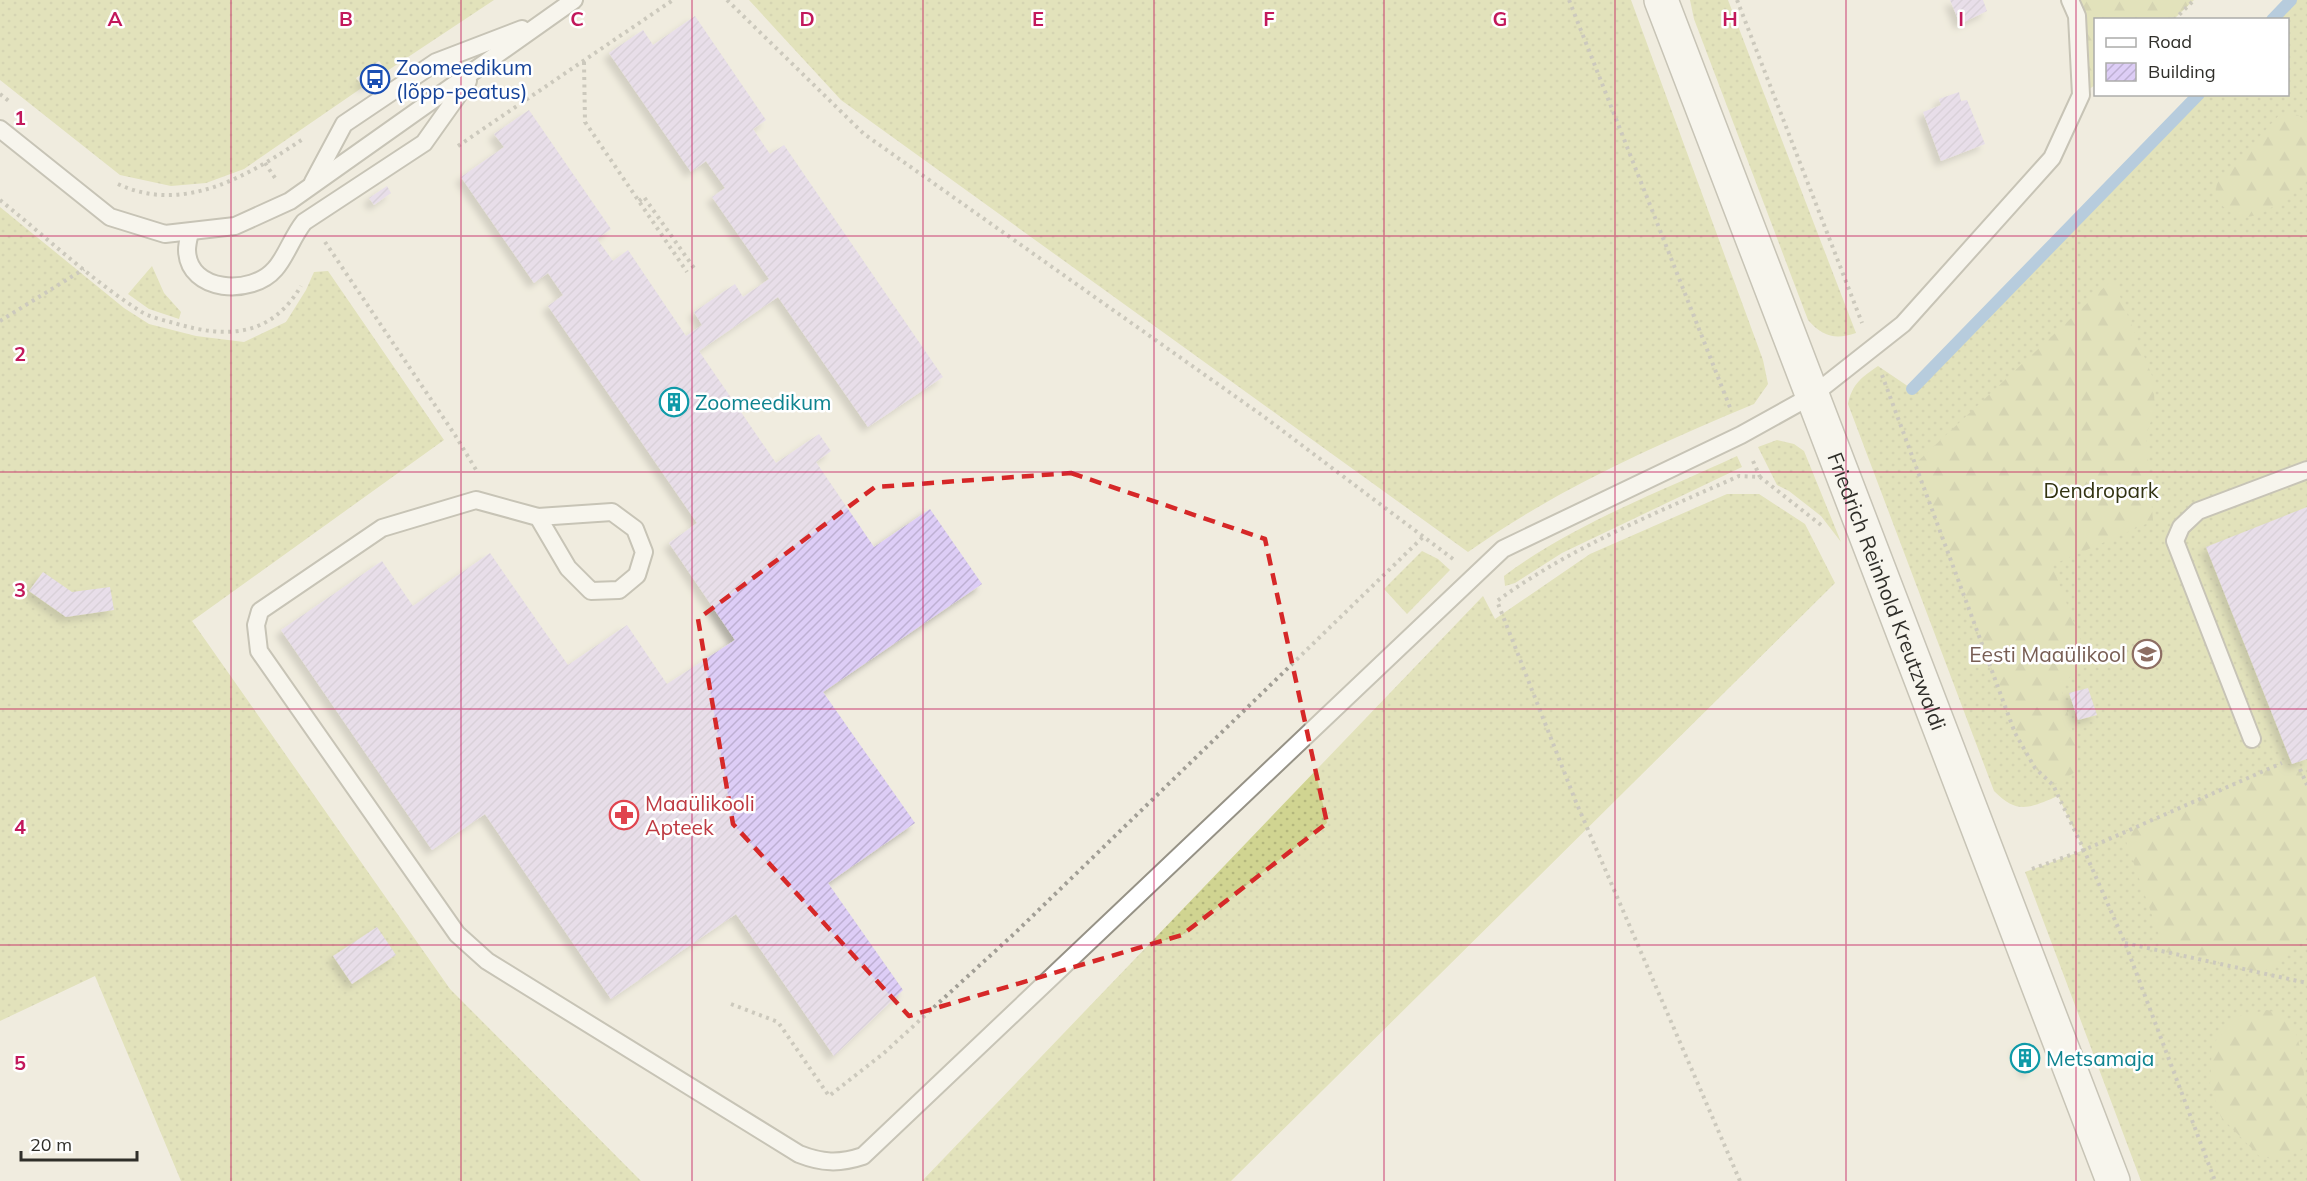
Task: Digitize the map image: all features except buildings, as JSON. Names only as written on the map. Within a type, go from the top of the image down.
[{"type":"main road","name":"Friedrich Reinhold Kreutzwaldi","points":[[1661,0],[2113,1181]]},
{"type":"lane","points":[[0,129],[110,217],[165,234],[235,226],[290,201],[574,0]]},
{"type":"lane","points":[[538,517],[568,568],[591,591],[619,590],[637,575],[644,552],[635,529],[612,512],[538,517],[476,500],[382,528],[260,611],[256,624],[259,651],[457,934],[487,961],[799,1154],[826,1162],[843,1163],[863,1156],[1503,549],[1741,435],[1814,395],[1903,324],[2052,158],[2081,95],[2077,16],[2070,0]]},
{"type":"lane","points":[[312,184],[344,124],[436,62],[543,22]]},
{"type":"lane","points":[[190,232],[187,252],[194,268],[204,280],[221,286],[248,286],[276,269],[293,236],[304,222],[424,143],[475,70]]},
{"type":"lane","points":[[2252,738],[2175,541],[2181,527],[2198,511],[2307,470]]},
{"type":"path","points":[[727,0],[864,134],[1263,416],[1424,536],[1473,576],[1497,601],[1576,802],[1740,1181]]},
{"type":"path","points":[[1569,0],[1741,435],[1760,477]]},
{"type":"path","points":[[1737,0],[1872,348],[2015,733],[2035,768],[2053,785],[2125,943],[2215,1181]]},
{"type":"path","points":[[2176,18],[2194,0]]},
{"type":"path","points":[[584,61],[585,122],[687,272]]},
{"type":"path","points":[[0,94],[17,108]]},
{"type":"path","points":[[114,182],[143,191],[181,196],[221,185],[265,163],[305,137]]},
{"type":"path","points":[[265,163],[290,201]]},
{"type":"path","points":[[639,201],[644,197],[694,268]]},
{"type":"path","points":[[304,222],[313,234],[324,241],[455,435],[497,506]]},
{"type":"path","points":[[0,321],[84,269]]},
{"type":"path","points":[[1497,601],[1527,579],[1580,548],[1739,476]]},
{"type":"path","points":[[731,1004],[778,1022],[829,1096],[884,1053],[1016,932],[1424,536]]},
{"type":"path","points":[[2301,770],[2307,785]]},
{"type":"path","points":[[2125,943],[2307,983]]},
{"type":"highlighted area","points":[[1071,473],[1265,539],[1327,823],[1182,935],[909,1016],[733,824],[698,619],[875,487]]},
{"type":"green space","points":[[0,0],[494,0],[387,71],[379,61],[356,78],[363,87],[244,169],[206,183],[171,186],[120,175],[0,80]]},
{"type":"green space","points":[[749,0],[1631,0],[1763,360],[1768,384],[1754,404],[1606,470],[1536,508],[1468,552],[841,100]]},
{"type":"green space","points":[[1690,0],[1728,0],[1856,333],[1830,336],[1808,320],[1694,19]]},
{"type":"green space","points":[[2070,0],[2194,0],[2175,18],[2094,18],[2094,86],[2081,95]]},
{"type":"green space","name":"Dendropark","points":[[2291,0],[2307,0],[2307,1181],[2141,1181],[2025,872],[2084,850],[2058,796],[2024,807],[2010,804],[1994,791],[1848,404],[1858,382],[1878,366],[1912,389],[2198,96],[2289,96],[2289,18],[2273,18]]},
{"type":"green space","points":[[2281,113],[2298,115],[2307,122],[2307,178],[2273,207],[2249,217],[2238,216],[2226,209],[2215,196],[2217,183]]},
{"type":"green space","points":[[0,207],[124,308],[149,324],[196,336],[244,342],[286,322],[306,290],[314,272],[328,271],[444,440],[192,621],[450,989],[641,1181],[181,1181],[95,976],[0,1021]]},
{"type":"green space","points":[[152,266],[164,293],[181,312],[179,319],[149,309],[128,294]]},
{"type":"green space","points":[[2113,279],[2153,378],[2155,410],[2146,435],[2153,521],[2052,565],[2089,662],[2060,685],[2078,752],[2077,771],[2053,785],[2035,768],[2012,726],[1916,463]]},
{"type":"green space","points":[[1777,440],[1794,444],[1804,451],[1841,542],[1821,516],[1789,491],[1777,485],[1758,447]]},
{"type":"green space","points":[[1737,456],[1742,467],[1562,553],[1515,583],[1505,586],[1504,576],[1559,540],[1618,510]]},
{"type":"green space","points":[[1727,494],[1759,494],[1805,524],[1835,583],[1231,1181],[922,1181],[1483,596],[1495,619],[1590,554]]},
{"type":"green space","points":[[1422,551],[1438,559],[1450,570],[1407,614],[1384,589]]},
{"type":"green space","points":[[2282,763],[2300,769],[2307,785],[2307,938],[2262,973],[2165,952],[2123,833]]},
{"type":"green space","points":[[2267,1010],[2285,1016],[2292,1025],[2298,1039],[2304,1076],[2307,1146],[2282,1160],[2260,1157],[2221,1117],[2210,1084],[2212,1045],[2236,1017]]},
{"type":"waterway","points":[[2274,18],[2291,0]]},
{"type":"waterway","points":[[1912,389],[2197,96]]},
{"type":"place","name":"Zoomeedikum (lõpp-peatus)","points":[[375,79]]},
{"type":"place","name":"Zoomeedikum","points":[[674,402]]},
{"type":"place","name":"Eesti Maaülikool","points":[[2147,654]]},
{"type":"place","name":"Maaülikooli Apteek","points":[[624,815]]},
{"type":"place","name":"Metsamaja","points":[[2025,1058]]}]
